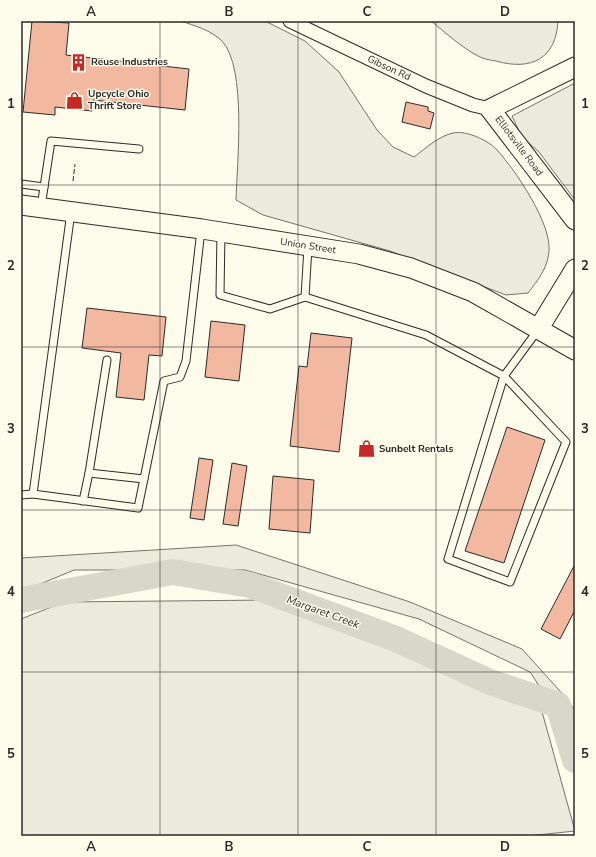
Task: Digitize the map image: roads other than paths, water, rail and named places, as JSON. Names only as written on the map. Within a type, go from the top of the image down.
[{"type":"main road","name":"Elliotsville Road","points":[[575,67],[490,109],[575,220]]},
{"type":"main road","name":"Union Street","points":[[21,205],[202,229],[352,253],[411,268],[472,292],[539,328],[575,350]]},
{"type":"main road","points":[[539,328],[575,269]]},
{"type":"street","name":"Gibson Rd","points":[[290,21],[426,86],[473,105],[490,109]]},
{"type":"lane","points":[[41,207],[50,141],[139,149]]},
{"type":"lane","points":[[21,184],[44,187]]},
{"type":"lane","points":[[33,494],[72,211]]},
{"type":"lane","points":[[21,495],[33,494],[138,508],[164,381],[180,377],[186,361],[202,229]]},
{"type":"lane","points":[[221,232],[220,295],[270,309],[305,297],[426,335],[504,376],[566,442],[510,582],[448,559],[504,376],[539,328]]},
{"type":"lane","points":[[305,297],[308,247]]},
{"type":"lane","points":[[83,500],[89,473],[107,360]]},
{"type":"lane","points":[[89,473],[144,479]]},
{"type":"waterway","name":"Margaret Creek","points":[[21,600],[173,572],[250,585],[396,639],[490,682],[558,705],[575,760]]},
{"type":"place","name":"Reuse Industries","points":[[78,62]]},
{"type":"place","name":"Upcycle Ohio Thrift Store","points":[[75,100]]},
{"type":"place","name":"Sunbelt Rentals","points":[[366,449]]}]
